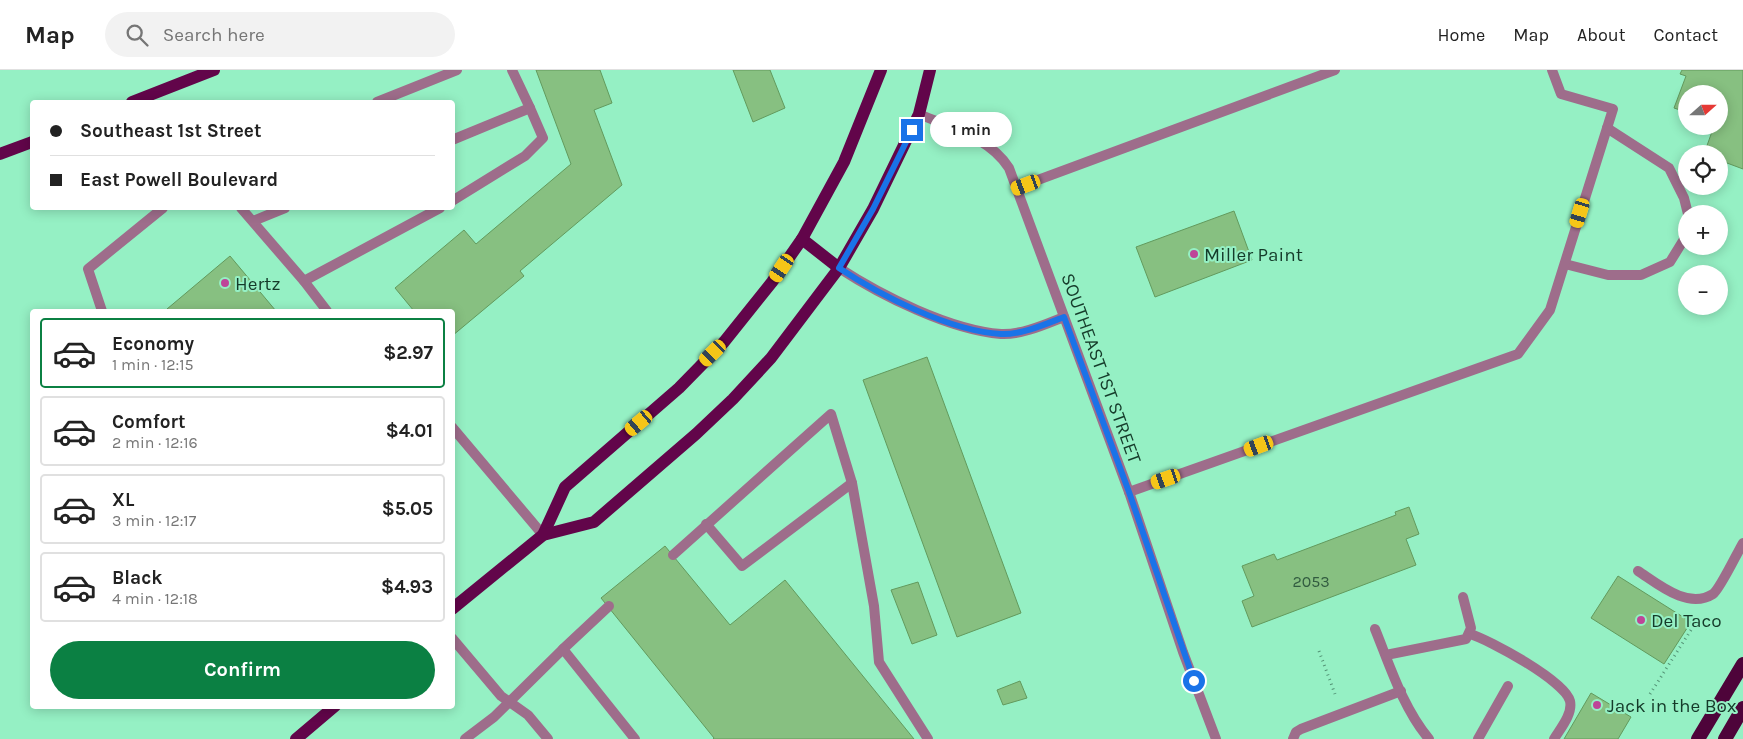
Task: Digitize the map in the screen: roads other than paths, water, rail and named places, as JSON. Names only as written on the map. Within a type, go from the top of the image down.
[{"type":"highway","points":[[1698,739],[1743,664]]},
{"type":"highway","points":[[1725,739],[1743,708]]},
{"type":"main road","points":[[137,100],[214,70]]},
{"type":"main road","points":[[543,535],[565,487],[679,388],[724,342],[772,282],[802,239],[844,162],[881,70]]},
{"type":"main road","points":[[455,607],[543,535],[594,522],[696,434],[733,399],[771,358],[839,268],[873,209],[919,114],[930,70]]},
{"type":"main road","points":[[0,154],[30,143]]},
{"type":"main road","points":[[802,239],[839,268]]},
{"type":"main road","points":[[296,739],[332,709]]},
{"type":"street","points":[[382,100],[457,70]]},
{"type":"street","points":[[455,198],[525,156],[543,138],[512,70]]},
{"type":"street","points":[[1016,188],[1336,70]]},
{"type":"street","points":[[1129,492],[1518,354],[1550,310],[1613,110],[1561,94],[1552,70]]},
{"type":"street","points":[[455,139],[530,108]]},
{"type":"street","name":"SOUTHEAST 1ST STREET","points":[[919,114],[989,145],[1001,156],[1009,168],[1129,492],[1183,652],[1216,739]]},
{"type":"street","points":[[1607,128],[1669,168],[1686,205]]},
{"type":"street","points":[[101,309],[88,269],[161,210]]},
{"type":"street","points":[[243,210],[325,309]]},
{"type":"street","points":[[253,221],[280,210]]},
{"type":"street","points":[[304,281],[436,210]]},
{"type":"street","points":[[1565,264],[1608,275],[1641,275],[1670,262],[1678,249]]},
{"type":"street","points":[[839,268],[861,282],[911,307],[965,327],[1003,334],[1034,328],[1064,317]]},
{"type":"street","points":[[674,555],[706,524],[831,414],[852,483],[874,606],[879,662],[928,739]]},
{"type":"street","points":[[455,431],[543,535]]},
{"type":"street","points":[[706,524],[742,566],[852,483]]},
{"type":"street","points":[[1638,571],[1685,598],[1695,600],[1703,598],[1714,593],[1743,543]]},
{"type":"street","points":[[1386,656],[1466,639],[1470,634],[1471,628],[1462,597]]},
{"type":"street","points":[[465,739],[494,717],[508,701],[608,606]]},
{"type":"street","points":[[1375,630],[1401,691],[1421,730],[1428,739]]},
{"type":"street","points":[[1470,634],[1486,639],[1536,669],[1564,691],[1570,702],[1570,713],[1554,739]]},
{"type":"street","points":[[455,642],[501,696],[528,715],[548,739]]},
{"type":"street","points":[[563,649],[635,739]]},
{"type":"street","points":[[1478,739],[1508,686]]},
{"type":"street","points":[[1292,739],[1296,732],[1301,729],[1401,691]]},
{"type":"place","name":"Miller Paint","points":[[1194,254]]},
{"type":"place","name":"Hertz","points":[[225,283]]},
{"type":"place","name":"Del Taco","points":[[1641,620]]},
{"type":"place","name":"Jack in the Box","points":[[1597,705]]}]
